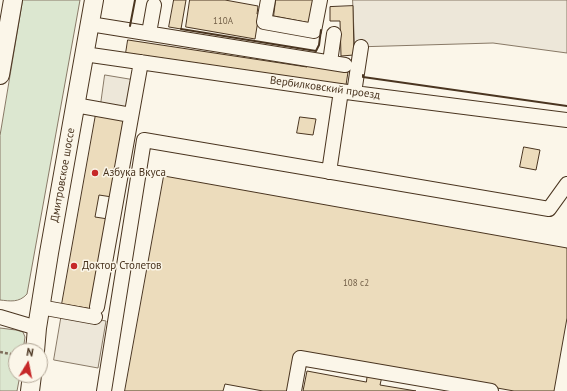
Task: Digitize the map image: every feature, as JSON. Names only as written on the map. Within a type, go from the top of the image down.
[{"type":"main road","points":[[0,74],[13,0]]},
{"type":"main road","name":"Дмитровское шоссе","points":[[36,343],[40,307],[94,0]]},
{"type":"street","points":[[268,0],[264,22],[314,31],[320,0]]},
{"type":"street","points":[[149,33],[154,5]]},
{"type":"street","points":[[90,24],[345,65]]},
{"type":"street","points":[[330,62],[334,34]]},
{"type":"street","points":[[329,172],[347,92],[361,47]]},
{"type":"street","name":"Вербилковский проезд","points":[[84,54],[347,92],[567,120]]},
{"type":"street","points":[[40,307],[96,312],[141,62]]},
{"type":"street","points":[[75,105],[131,115]]},
{"type":"street","points":[[104,391],[144,140],[549,209],[567,184]]},
{"type":"street","points":[[0,317],[37,328]]},
{"type":"street","points":[[294,391],[300,358],[491,391]]},
{"type":"green space","points":[[23,0],[80,0],[27,294],[21,299],[11,301],[0,300],[0,136]]},
{"type":"green space","points":[[0,328],[23,332],[25,337],[24,343],[8,343],[8,383],[18,383],[17,391],[0,391]]},
{"type":"shaded area","points":[[353,0],[567,0],[567,53],[493,43],[355,47]]},
{"type":"shaded area","points":[[105,75],[135,80],[130,109],[101,104]]},
{"type":"shaded area","points":[[62,313],[106,321],[98,368],[54,360]]},
{"type":"building","points":[[174,0],[186,0],[181,29],[169,27]]},
{"type":"building","points":[[190,0],[225,0],[258,6],[257,14],[259,14],[255,39],[186,27]]},
{"type":"building","points":[[276,0],[314,0],[311,23],[274,16]]},
{"type":"building","points":[[353,6],[354,55],[341,56],[340,21],[330,21],[330,7]]},
{"type":"building","points":[[128,40],[348,72],[346,85],[126,53]]},
{"type":"building","points":[[96,114],[126,119],[112,197],[99,195],[95,217],[108,219],[92,309],[62,304]]},
{"type":"building","points":[[300,117],[316,119],[313,135],[297,133]]},
{"type":"building","points":[[524,147],[540,150],[536,170],[520,167]]},
{"type":"building","points":[[164,176],[567,248],[567,318],[554,391],[514,391],[296,352],[289,391],[263,391],[225,384],[223,391],[125,391]]},
{"type":"building","points":[[369,365],[384,368],[380,385],[416,391],[303,391],[307,371],[366,382]]},
{"type":"wall","points":[[130,26],[135,0]]},
{"type":"wall","points":[[181,29],[316,51],[319,45],[321,30]]},
{"type":"wall","points":[[363,75],[363,77],[567,106]]},
{"type":"place","name":"Азбука Вкуса","points":[[95,173]]},
{"type":"place","name":"Доктор Столетов","points":[[74,266]]}]
